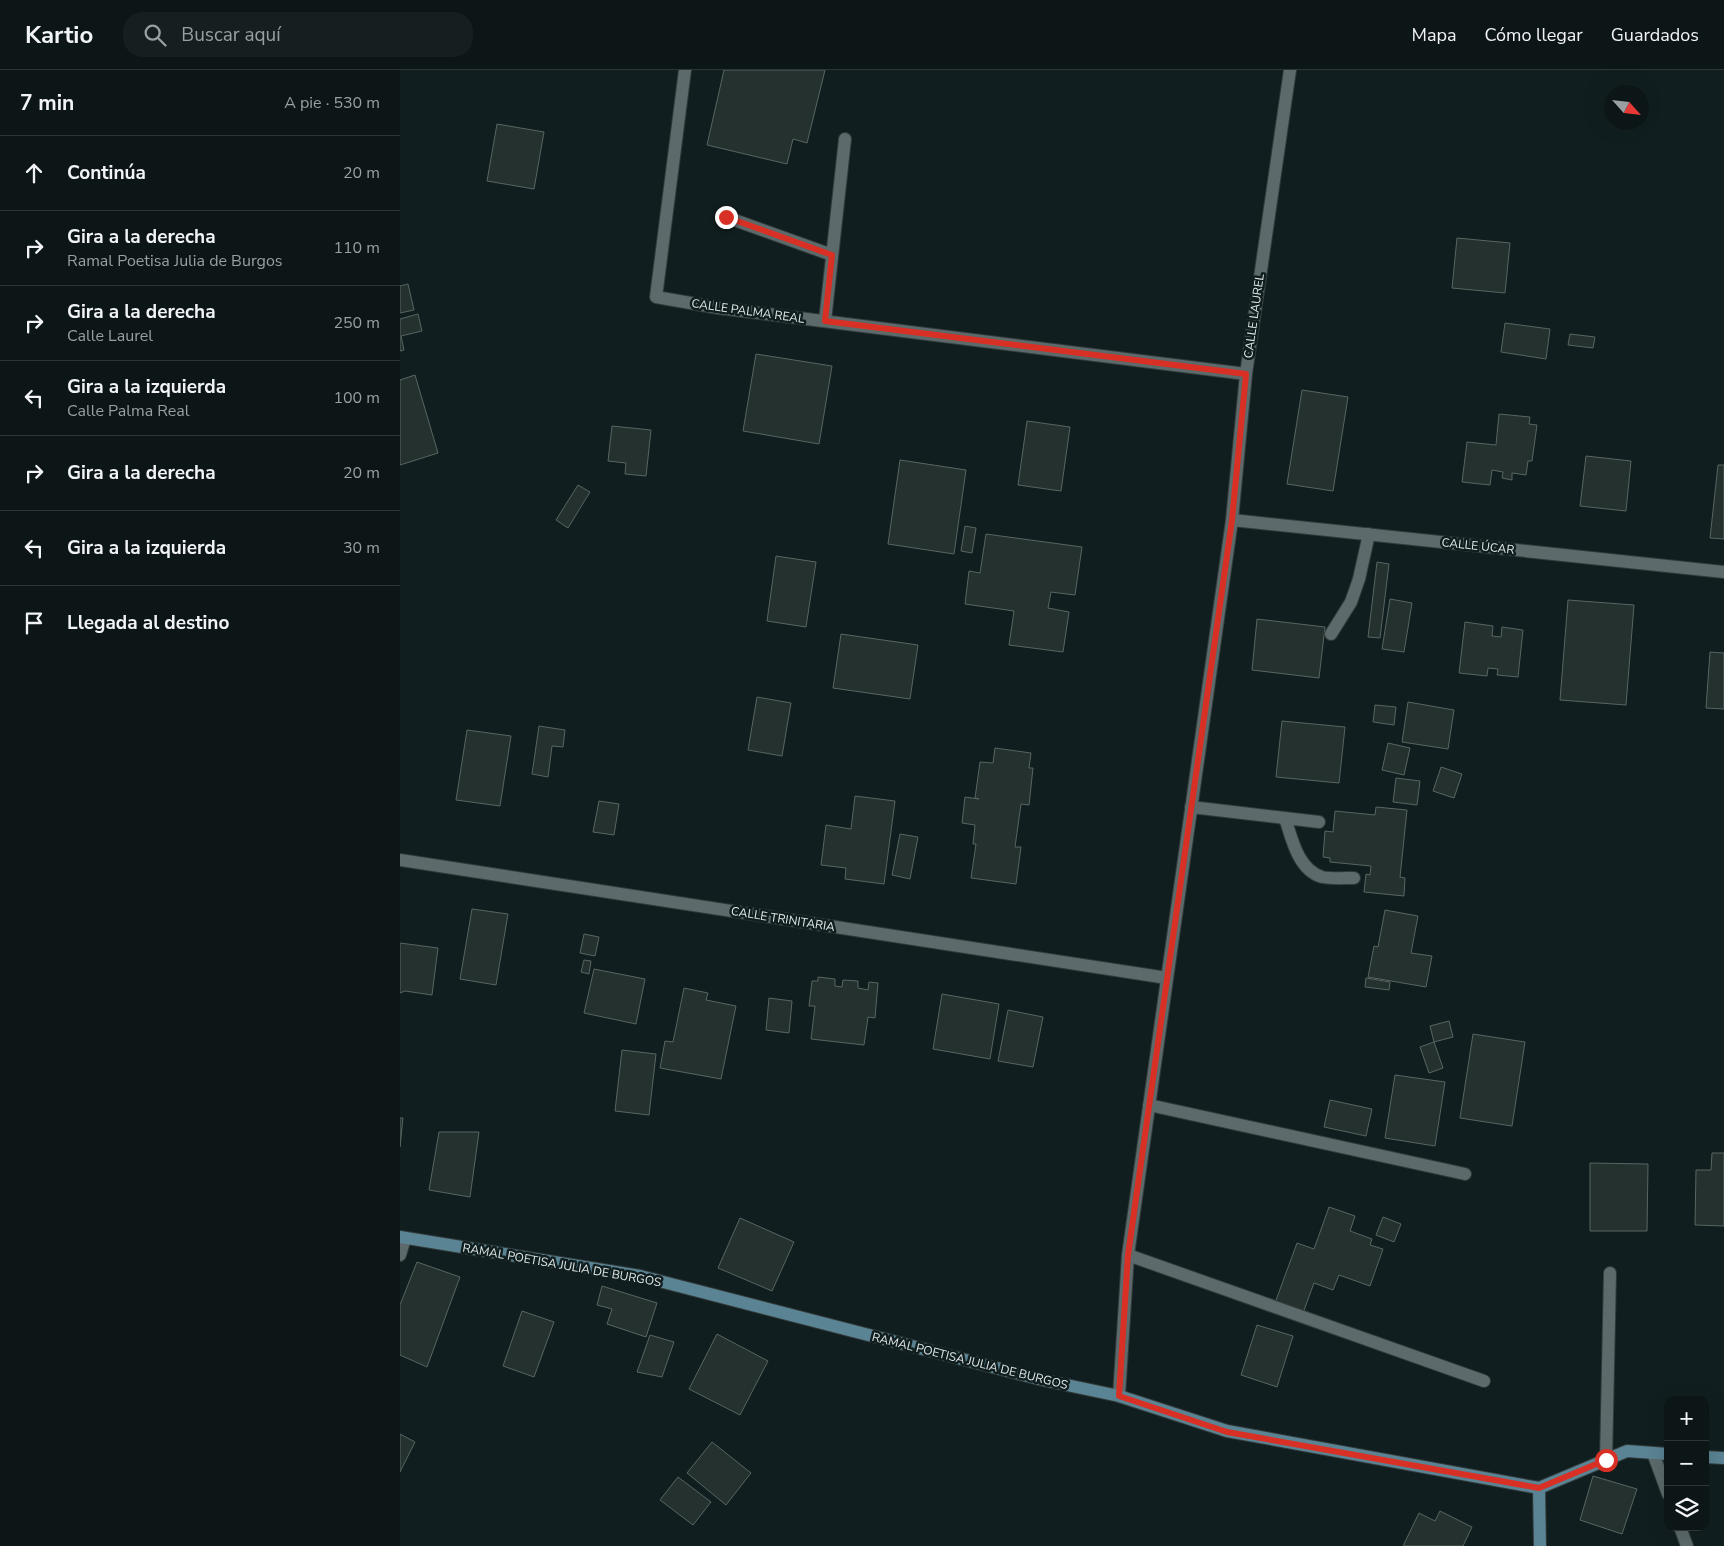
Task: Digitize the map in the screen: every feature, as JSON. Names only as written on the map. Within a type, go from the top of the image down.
[{"type":"street","name":"CALLE PALMA REAL","points":[[685,70],[656,297],[719,308],[1246,374]]},
{"type":"street","name":"CALLE LAUREL","points":[[1119,1396],[1128,1255],[1232,520],[1246,374],[1290,70]]},
{"type":"street","points":[[825,321],[844,139]]},
{"type":"street","points":[[726,217],[832,255]]},
{"type":"street","name":"CALLE ÚCAR","points":[[1232,520],[1724,572]]},
{"type":"street","points":[[1331,634],[1351,602],[1359,580],[1369,534]]},
{"type":"street","points":[[1191,807],[1319,822]]},
{"type":"street","points":[[1285,818],[1294,845],[1306,868],[1322,877],[1354,878]]},
{"type":"street","name":"CALLE TRINITARIA","points":[[400,860],[1167,978]]},
{"type":"street","points":[[1149,1105],[1465,1174]]},
{"type":"street","points":[[400,1255],[402,1238]]},
{"type":"street","name":"RAMAL POETISA JULIA DE BURGOS","points":[[402,1238],[640,1276],[1034,1378],[1119,1396],[1227,1432],[1539,1488]]},
{"type":"street","points":[[1128,1255],[1484,1381]]},
{"type":"street","points":[[1606,1460],[1610,1273]]},
{"type":"street","points":[[1540,1546],[1539,1488],[1627,1451],[1664,1454]]},
{"type":"street","points":[[1653,1453],[1665,1486]]},
{"type":"street","points":[[1709,1457],[1724,1458]]},
{"type":"street","points":[[1681,1531],[1687,1546]]},
{"type":"building","points":[[724,70],[825,70],[807,143],[793,139],[787,164],[707,145]]},
{"type":"building","points":[[497,124],[544,132],[534,189],[487,181]]},
{"type":"building","points":[[1457,238],[1510,243],[1505,293],[1452,288]]},
{"type":"building","points":[[408,284],[414,310],[400,313],[400,286]]},
{"type":"building","points":[[418,314],[422,331],[401,336],[404,350],[400,351],[400,319]]},
{"type":"building","points":[[1505,323],[1550,329],[1546,359],[1501,352]]},
{"type":"building","points":[[1570,334],[1595,337],[1593,348],[1568,345]]},
{"type":"building","points":[[756,354],[832,366],[819,444],[743,431]]},
{"type":"building","points":[[415,375],[438,453],[400,465],[400,380]]},
{"type":"building","points":[[1302,390],[1348,397],[1333,491],[1287,484]]},
{"type":"building","points":[[1499,414],[1530,417],[1529,424],[1537,425],[1532,461],[1528,461],[1526,475],[1512,473],[1512,480],[1502,478],[1503,472],[1492,470],[1490,485],[1462,482],[1467,442],[1496,445]]},
{"type":"building","points":[[1027,421],[1070,427],[1061,491],[1018,485]]},
{"type":"building","points":[[612,426],[651,430],[646,476],[625,474],[626,463],[608,461]]},
{"type":"building","points":[[1586,456],[1631,461],[1626,511],[1580,506]]},
{"type":"building","points":[[900,460],[966,470],[954,554],[888,544]]},
{"type":"building","points":[[1718,465],[1724,465],[1724,539],[1710,538]]},
{"type":"building","points":[[578,485],[590,492],[568,528],[556,520]]},
{"type":"building","points":[[965,526],[976,528],[972,553],[961,551]]},
{"type":"building","points":[[986,534],[1082,547],[1075,595],[1051,592],[1048,608],[1069,612],[1063,652],[1009,645],[1014,611],[965,604],[969,571],[980,573]]},
{"type":"building","points":[[776,556],[816,562],[806,627],[767,621]]},
{"type":"building","points":[[1377,562],[1389,564],[1380,638],[1368,637]]},
{"type":"building","points":[[1390,599],[1412,603],[1404,652],[1382,649]]},
{"type":"building","points":[[1568,600],[1634,605],[1626,705],[1560,700]]},
{"type":"building","points":[[1257,619],[1325,627],[1319,678],[1252,670]]},
{"type":"building","points":[[1465,622],[1493,626],[1492,636],[1501,637],[1502,627],[1523,630],[1518,677],[1497,675],[1498,669],[1488,668],[1487,676],[1459,673]]},
{"type":"building","points":[[841,634],[918,645],[910,699],[833,688]]},
{"type":"building","points":[[1710,652],[1724,653],[1724,709],[1706,708]]},
{"type":"building","points":[[757,697],[791,703],[782,756],[748,750]]},
{"type":"building","points":[[1408,702],[1454,710],[1448,749],[1402,742]]},
{"type":"building","points":[[1375,705],[1396,707],[1394,725],[1373,722]]},
{"type":"building","points":[[1282,721],[1345,727],[1339,783],[1276,777]]},
{"type":"building","points":[[539,726],[565,730],[563,747],[552,746],[548,777],[532,774]]},
{"type":"building","points":[[467,730],[511,736],[500,806],[456,800]]},
{"type":"building","points":[[1388,743],[1410,748],[1404,775],[1382,770]]},
{"type":"building","points":[[995,748],[1031,753],[1029,768],[1033,768],[1029,805],[1021,804],[1015,847],[1021,847],[1016,884],[971,878],[976,844],[973,844],[975,825],[962,823],[965,797],[979,799],[975,798],[980,762],[993,763]]},
{"type":"building","points":[[1441,767],[1462,774],[1454,798],[1433,791]]},
{"type":"building","points":[[1396,778],[1420,781],[1417,805],[1393,802]]},
{"type":"building","points":[[855,796],[895,801],[884,884],[845,879],[846,868],[821,865],[826,825],[851,829]]},
{"type":"building","points":[[599,801],[619,804],[614,835],[593,832]]},
{"type":"building","points":[[1376,807],[1407,810],[1400,877],[1405,878],[1404,896],[1364,892],[1366,874],[1370,875],[1371,866],[1330,862],[1330,858],[1323,857],[1325,831],[1333,832],[1335,811],[1375,815]]},
{"type":"building","points":[[900,834],[918,837],[910,879],[892,875]]},
{"type":"building","points":[[472,909],[508,914],[496,985],[460,979]]},
{"type":"building","points":[[1385,910],[1418,916],[1411,953],[1432,956],[1426,987],[1368,977],[1374,946],[1378,947]]},
{"type":"building","points":[[584,934],[599,937],[595,956],[580,953]]},
{"type":"building","points":[[400,943],[438,948],[432,995],[405,991],[400,993]]},
{"type":"building","points":[[584,960],[591,961],[589,974],[581,972]]},
{"type":"building","points":[[594,969],[645,979],[636,1024],[584,1013]]},
{"type":"building","points":[[818,977],[835,979],[835,986],[842,987],[843,980],[858,981],[858,988],[868,990],[869,982],[878,983],[875,1018],[868,1017],[864,1045],[811,1039],[815,1006],[809,1006],[812,981],[818,981]]},
{"type":"building","points":[[1366,978],[1390,982],[1389,990],[1365,987]]},
{"type":"building","points":[[684,988],[708,993],[706,1000],[736,1006],[721,1079],[660,1068],[665,1041],[673,1042]]},
{"type":"building","points":[[942,994],[999,1004],[990,1059],[933,1049]]},
{"type":"building","points":[[769,998],[792,1001],[789,1033],[766,1030]]},
{"type":"building","points":[[1008,1010],[1043,1017],[1033,1067],[998,1061]]},
{"type":"building","points":[[1449,1021],[1453,1037],[1434,1042],[1430,1026]]},
{"type":"building","points":[[1473,1034],[1525,1042],[1512,1126],[1460,1118]]},
{"type":"building","points":[[1434,1042],[1443,1068],[1429,1073],[1420,1047]]},
{"type":"building","points":[[622,1050],[656,1054],[649,1115],[615,1111]]},
{"type":"building","points":[[1395,1075],[1445,1082],[1435,1146],[1385,1138]]},
{"type":"building","points":[[1330,1100],[1372,1109],[1366,1136],[1324,1127]]},
{"type":"building","points":[[400,1118],[403,1118],[400,1147]]},
{"type":"building","points":[[439,1132],[479,1132],[470,1197],[429,1190]]},
{"type":"building","points":[[1712,1153],[1724,1153],[1724,1226],[1695,1225],[1696,1170],[1711,1170]]},
{"type":"building","points":[[1590,1163],[1648,1164],[1647,1231],[1590,1231]]},
{"type":"building","points":[[1329,1207],[1355,1216],[1350,1231],[1372,1239],[1370,1245],[1383,1249],[1370,1286],[1339,1275],[1333,1290],[1314,1283],[1303,1313],[1275,1303],[1297,1243],[1314,1249]]},
{"type":"building","points":[[1383,1217],[1401,1224],[1394,1242],[1376,1235]]},
{"type":"building","points":[[740,1218],[794,1242],[772,1291],[718,1268]]},
{"type":"building","points":[[417,1262],[460,1277],[427,1367],[400,1355],[400,1305]]},
{"type":"building","points":[[602,1286],[657,1303],[646,1337],[607,1324],[612,1309],[597,1305]]},
{"type":"building","points":[[522,1311],[554,1322],[534,1377],[503,1366]]},
{"type":"building","points":[[1257,1325],[1293,1336],[1277,1387],[1241,1375]]},
{"type":"building","points":[[717,1334],[768,1361],[740,1415],[689,1389]]},
{"type":"building","points":[[650,1335],[674,1342],[662,1377],[637,1372]]},
{"type":"building","points":[[400,1434],[415,1442],[400,1472]]},
{"type":"building","points":[[712,1442],[751,1473],[726,1505],[687,1473]]},
{"type":"building","points":[[1593,1476],[1637,1489],[1622,1534],[1580,1520]]},
{"type":"building","points":[[678,1477],[711,1502],[693,1525],[660,1500]]},
{"type":"building","points":[[1440,1511],[1472,1527],[1463,1546],[1403,1546],[1419,1513],[1435,1521]]},
{"type":"route","points":[[726,217],[832,255],[825,321],[1246,374],[1232,520],[1128,1255],[1119,1396],[1227,1432],[1539,1488],[1606,1460]]}]
